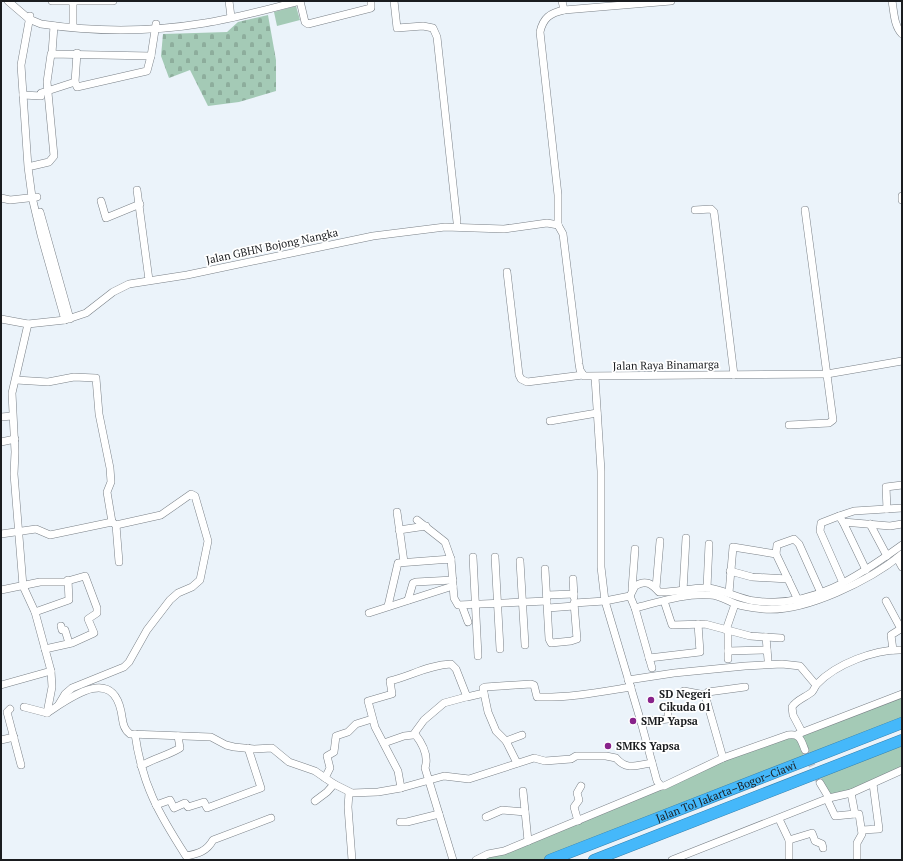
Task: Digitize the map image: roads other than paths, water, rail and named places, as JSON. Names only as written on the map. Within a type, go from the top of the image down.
[{"type":"highway","name":"Jalan Tol Jakarta–Bogor–Ciawi","points":[[550,860],[902,723]]},
{"type":"highway","name":"Jalan Tol Jakarta–Bogor–Ciawi","points":[[594,860],[902,740]]},
{"type":"street","points":[[8,1],[31,18],[54,26],[73,25]]},
{"type":"street","points":[[13,1],[31,18],[117,30],[204,23],[279,1]]},
{"type":"street","points":[[53,1],[113,1]]},
{"type":"street","points":[[229,1],[233,15]]},
{"type":"street","points":[[233,1],[233,15]]},
{"type":"street","points":[[233,15],[300,1],[305,22],[308,24],[371,8],[372,1]]},
{"type":"street","points":[[394,1],[397,28],[423,26],[433,28],[437,37],[458,222]]},
{"type":"street","points":[[562,1],[564,10]]},
{"type":"street","points":[[583,375],[579,364],[563,234],[558,225],[558,195],[540,32],[542,22],[555,12],[564,10],[671,1]]},
{"type":"street","points":[[892,1],[895,21],[898,30],[902,34]]},
{"type":"street","points":[[73,2],[73,25]]},
{"type":"street","points":[[31,18],[21,65],[26,94],[34,197]]},
{"type":"street","points":[[32,166],[49,162],[54,156],[48,72],[52,53],[54,26]]},
{"type":"street","points":[[77,53],[74,82],[77,87],[148,71],[156,26]]},
{"type":"street","points":[[52,53],[151,56]]},
{"type":"street","points":[[26,94],[40,91],[42,93],[74,82]]},
{"type":"street","points":[[26,94],[34,197],[41,235],[68,320]]},
{"type":"street","points":[[137,190],[149,280]]},
{"type":"street","points":[[1,198],[10,200],[34,197]]},
{"type":"street","points":[[101,201],[106,218],[140,204]]},
{"type":"street","points":[[695,210],[711,209],[714,212],[734,375]]},
{"type":"street","points":[[789,425],[832,422],[805,210]]},
{"type":"street","name":"Jalan GBHN Bojong Nangka","points":[[1,319],[28,324],[68,320],[93,309],[124,286],[149,280],[187,275],[373,236],[445,227],[504,229],[547,223],[558,225]]},
{"type":"street","name":"Jalan Raya Binamarga","points":[[507,272],[521,379],[527,382],[583,375],[590,378],[827,374],[902,361]]},
{"type":"street","points":[[28,324],[12,393],[12,416],[15,439],[14,474],[23,586],[36,612],[51,671],[52,687],[47,713]]},
{"type":"street","points":[[16,380],[48,382],[74,377],[96,378],[99,414],[111,475],[111,482],[107,492],[114,524],[119,562]]},
{"type":"street","points":[[595,377],[601,471],[601,567],[605,601],[630,683],[655,778],[661,786]]},
{"type":"street","points":[[550,421],[597,413]]},
{"type":"street","points":[[1,417],[12,416]]},
{"type":"street","points":[[1,442],[15,439]]},
{"type":"street","points":[[887,509],[886,487],[902,484]]},
{"type":"street","points":[[1,534],[36,529],[50,535],[161,515],[191,494],[194,494],[208,540],[203,572],[196,584],[178,593],[170,600],[147,630],[129,662],[124,667],[72,688],[65,694],[58,705]]},
{"type":"street","points":[[841,519],[854,511],[902,508]]},
{"type":"street","points":[[397,512],[404,562]]},
{"type":"street","points":[[841,519],[866,570]]},
{"type":"street","points":[[843,583],[819,528],[823,521],[841,519],[890,526],[902,524]]},
{"type":"street","points":[[417,520],[445,542],[452,559],[455,602],[462,606],[547,601],[574,605],[605,601],[631,593],[637,585],[643,583],[650,583],[659,592],[707,588],[753,601],[774,603],[798,600],[821,593],[843,583],[866,570],[902,545]]},
{"type":"street","points":[[870,524],[887,556]]},
{"type":"street","points":[[400,530],[426,526]]},
{"type":"street","points":[[877,536],[890,526]]},
{"type":"street","points":[[682,590],[686,538]]},
{"type":"street","points":[[798,600],[776,554],[777,545],[790,539],[796,540],[821,593]]},
{"type":"street","points":[[656,588],[660,541]]},
{"type":"street","points":[[707,588],[709,544]]},
{"type":"street","points":[[729,593],[732,550],[735,547],[776,554]]},
{"type":"street","points":[[635,549],[631,593],[652,668]]},
{"type":"street","points":[[635,608],[664,600],[708,594],[722,597],[735,604],[773,609],[805,604],[849,587],[899,556],[902,567]]},
{"type":"street","points":[[473,557],[478,656]]},
{"type":"street","points":[[495,557],[500,649]]},
{"type":"street","points":[[388,606],[397,566],[400,562],[452,559]]},
{"type":"street","points":[[520,561],[525,645]]},
{"type":"street","points":[[546,569],[549,639],[553,644],[577,639],[573,579]]},
{"type":"street","points":[[730,571],[752,577],[788,579]]},
{"type":"street","points":[[1,590],[40,582],[58,583],[84,576],[97,608],[97,613],[88,619],[94,633],[69,644],[45,649]]},
{"type":"street","points":[[36,612],[69,600],[68,580]]},
{"type":"street","points":[[408,600],[413,583],[453,583]]},
{"type":"street","points":[[369,613],[453,583]]},
{"type":"street","points":[[547,601],[574,594]]},
{"type":"street","points":[[664,600],[671,624],[718,626],[727,630],[766,638],[781,638]]},
{"type":"street","points":[[886,601],[900,627],[899,630],[891,634],[893,650]]},
{"type":"street","points":[[728,659],[727,630],[735,604]]},
{"type":"street","points":[[462,606],[468,622]]},
{"type":"street","points":[[649,658],[700,652],[698,624]]},
{"type":"street","points":[[61,626],[62,630],[65,630],[69,644]]},
{"type":"street","points":[[766,638],[768,660]]},
{"type":"street","points":[[728,651],[767,650]]},
{"type":"street","points":[[805,750],[793,715],[792,707],[811,692],[816,685],[846,663],[893,650],[902,650]]},
{"type":"street","points":[[517,763],[506,741],[496,731],[488,712],[483,688],[485,687],[531,684],[534,685],[537,696],[582,695],[630,683],[692,671],[746,666],[795,664],[800,666],[816,685]]},
{"type":"street","points":[[401,788],[398,771],[372,720],[368,701],[392,694],[390,681],[407,677],[436,665],[453,665],[466,697]]},
{"type":"street","points":[[1,685],[51,671]]},
{"type":"street","points":[[47,713],[58,705],[86,690],[97,687],[109,690],[118,700],[126,730],[130,734],[211,737],[226,745],[248,748],[272,748],[289,762],[315,771],[349,793],[363,794],[401,788],[445,776],[469,779],[497,772],[517,763],[534,758],[556,761],[576,756],[599,756],[616,758],[621,764],[627,767],[652,763]]},
{"type":"street","points":[[684,691],[705,695],[708,692],[745,687]]},
{"type":"street","points":[[384,743],[415,734],[424,720],[444,703],[484,693]]},
{"type":"street","points":[[476,860],[578,821],[723,758],[782,736],[799,733],[902,694]]},
{"type":"street","points":[[705,695],[723,758]]},
{"type":"street","points":[[24,707],[47,713]]},
{"type":"street","points":[[10,709],[8,712],[21,765]]},
{"type":"street","points":[[641,722],[668,719],[668,712]]},
{"type":"street","points":[[325,778],[330,768],[327,756],[334,752],[336,736],[348,732],[356,724],[372,720]]},
{"type":"street","points":[[135,734],[144,780],[165,824],[186,858],[205,850],[210,846],[213,840],[271,818]]},
{"type":"street","points":[[415,734],[421,743],[426,757],[425,768],[453,860]]},
{"type":"street","points":[[506,741],[522,735]]},
{"type":"street","points":[[141,766],[155,758],[167,755],[180,748],[178,736]]},
{"type":"street","points":[[1,740],[14,737]]},
{"type":"street","points":[[156,805],[170,800],[174,808],[185,803],[188,807],[204,802],[207,808],[261,788],[248,748]]},
{"type":"street","points":[[672,860],[828,798],[851,793],[902,770]]},
{"type":"street","points":[[820,782],[835,816],[859,814],[862,834],[857,843],[857,860]]},
{"type":"street","points":[[315,801],[327,792],[334,784]]},
{"type":"street","points":[[862,830],[879,829],[873,784]]},
{"type":"street","points":[[578,821],[574,807],[579,800],[577,793],[581,786]]},
{"type":"street","points":[[523,791],[528,841]]},
{"type":"street","points":[[349,793],[348,807],[352,860]]},
{"type":"street","points":[[851,793],[855,814]]},
{"type":"street","points":[[486,817],[502,810],[525,812]]},
{"type":"street","points":[[400,822],[407,822],[439,814]]},
{"type":"street","points":[[779,818],[790,840],[789,860]]},
{"type":"street","points":[[790,840],[812,833],[815,841],[822,844],[823,848]]},
{"type":"tunnel","points":[[805,750],[820,783]]},
{"type":"place","name":"SD Negeri Cikuda 01","points":[[651,700]]},
{"type":"place","name":"SMP Yapsa","points":[[633,721]]},
{"type":"place","name":"SMKS Yapsa","points":[[608,746]]}]
